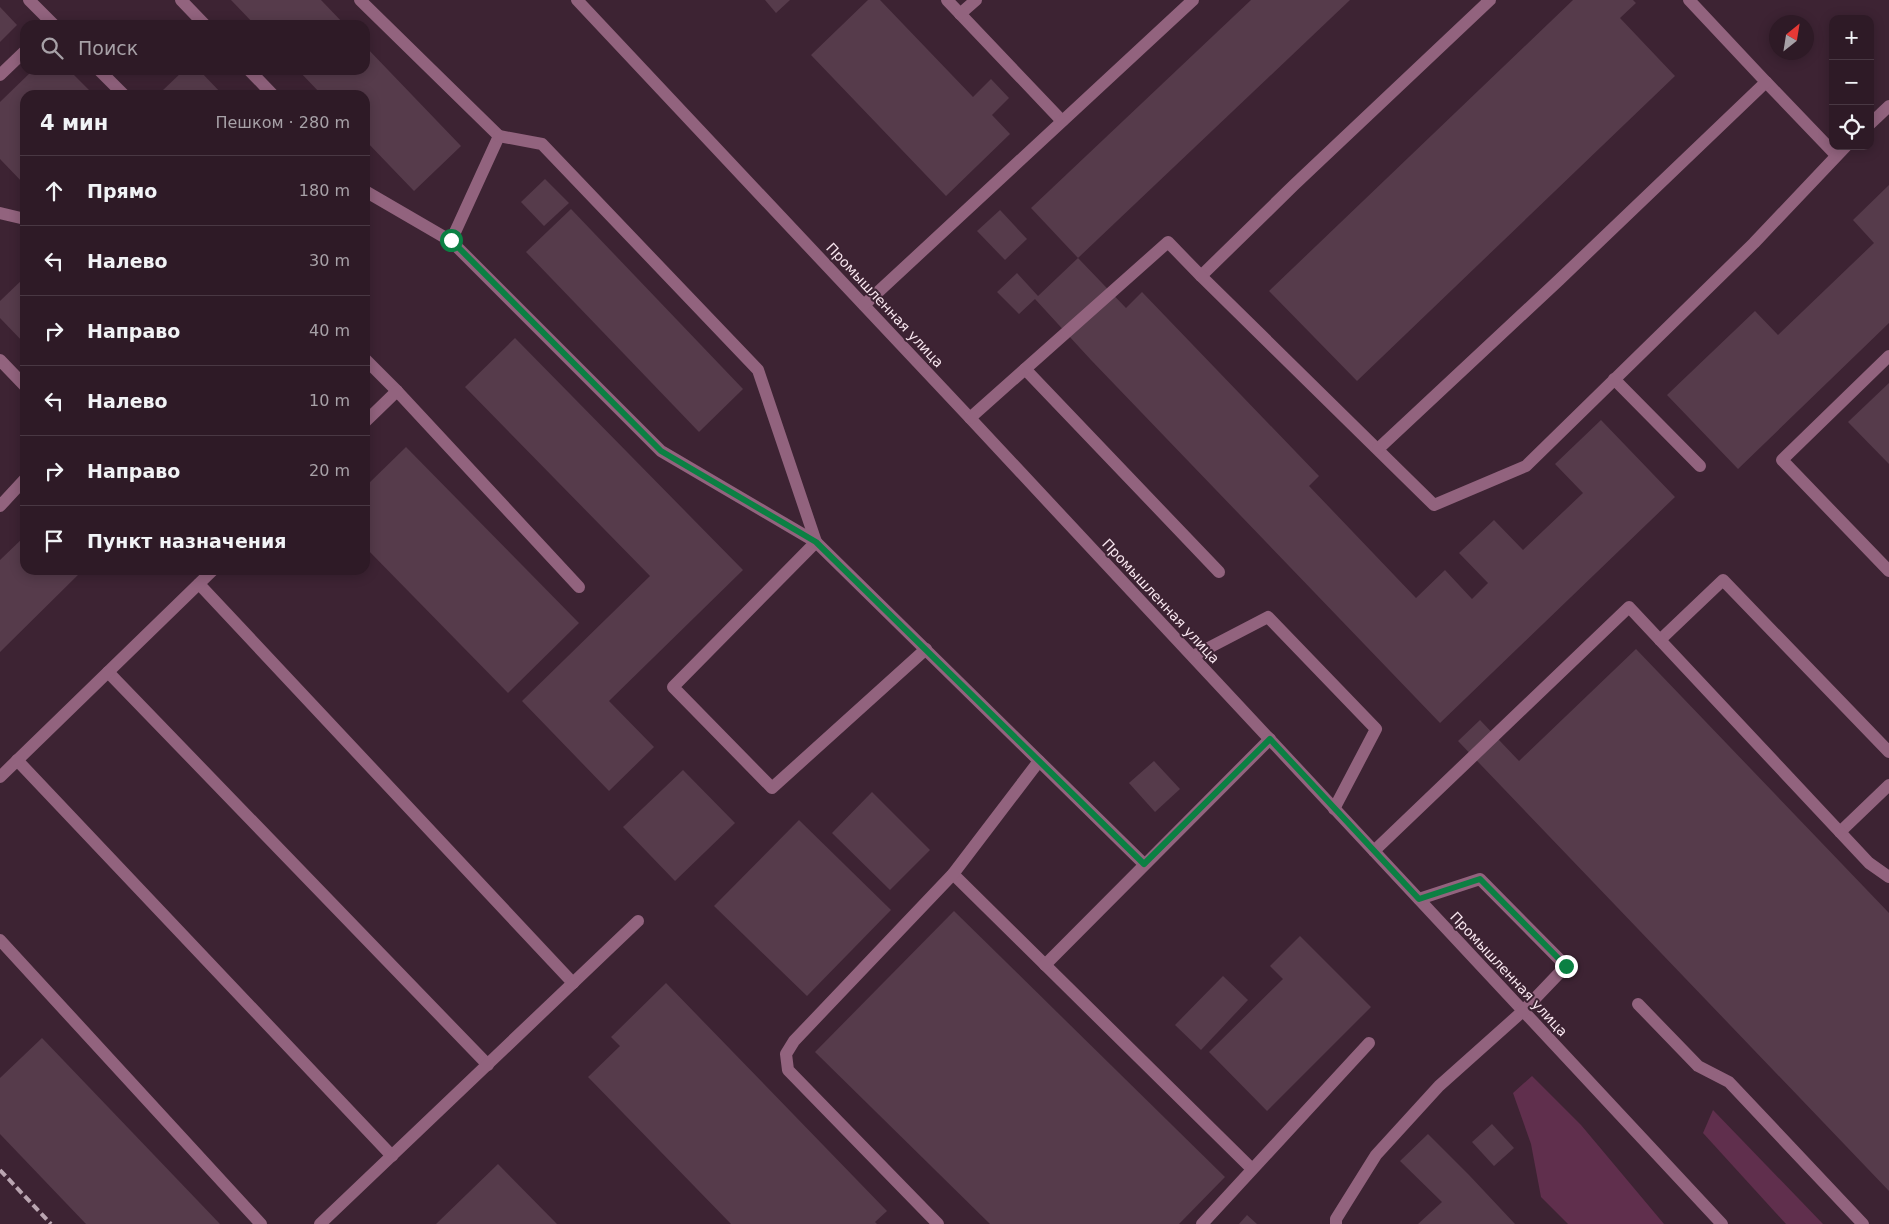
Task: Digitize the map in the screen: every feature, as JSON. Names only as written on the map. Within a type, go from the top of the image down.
[{"type":"street","points":[[29,0],[47,20]]},
{"type":"street","points":[[181,0],[200,20]]},
{"type":"street","points":[[360,0],[499,136],[542,144],[758,370],[816,542]]},
{"type":"street","name":"Промышленная улица","points":[[577,0],[1193,656],[1722,1224]]},
{"type":"street","points":[[946,0],[1062,121]]},
{"type":"street","points":[[960,14],[976,0]]},
{"type":"street","points":[[864,305],[1193,0]]},
{"type":"street","points":[[1201,276],[1294,185],[1490,0]]},
{"type":"street","points":[[970,418],[1168,242],[1434,505],[1526,466],[1754,243],[1841,151],[1766,82],[1689,0]]},
{"type":"street","points":[[0,76],[20,56]]},
{"type":"street","points":[[104,75],[119,90]]},
{"type":"street","points":[[254,75],[268,90]]},
{"type":"street","points":[[1378,449],[1766,82]]},
{"type":"street","points":[[1874,120],[1889,106]]},
{"type":"street","points":[[451,240],[499,136]]},
{"type":"street","points":[[370,194],[451,240],[661,451],[816,542],[1144,864]]},
{"type":"street","points":[[0,213],[20,218]]},
{"type":"street","points":[[1889,356],[1782,460],[1889,571]]},
{"type":"street","points":[[0,360],[20,381]]},
{"type":"street","points":[[370,364],[579,587]]},
{"type":"street","points":[[1024,369],[1219,572]]},
{"type":"street","points":[[1614,379],[1700,466]]},
{"type":"street","points":[[370,417],[397,391]]},
{"type":"street","points":[[0,506],[20,484]]},
{"type":"street","points":[[816,542],[673,687],[772,788],[926,649]]},
{"type":"street","points":[[0,776],[208,575]]},
{"type":"street","points":[[1660,640],[1722,580],[1889,752]]},
{"type":"street","points":[[199,584],[573,983]]},
{"type":"street","points":[[1374,851],[1629,607],[1869,863],[1889,877]]},
{"type":"street","points":[[1193,656],[1268,617],[1376,729],[1334,808]]},
{"type":"street","points":[[108,672],[488,1064]]},
{"type":"street","points":[[1045,965],[1270,739]]},
{"type":"street","points":[[17,760],[392,1156]]},
{"type":"street","points":[[938,1224],[788,1070],[786,1054],[794,1041],[953,874],[1039,761]]},
{"type":"street","points":[[1840,832],[1889,785]]},
{"type":"street","points":[[953,874],[1252,1169]]},
{"type":"street","points":[[1336,1224],[1336,1219],[1376,1155],[1439,1086],[1523,1011],[1566,966],[1480,879],[1419,899]]},
{"type":"street","points":[[320,1224],[638,921]]},
{"type":"street","points":[[0,940],[262,1224]]},
{"type":"street","points":[[1638,1004],[1698,1066],[1730,1082],[1863,1224]]},
{"type":"street","points":[[1202,1224],[1369,1043]]},
{"type":"shaded area","points":[[1532,1076],[1581,1125],[1664,1224],[1568,1224],[1541,1197],[1531,1144],[1513,1093]]},
{"type":"shaded area","points":[[1713,1110],[1823,1224],[1786,1224],[1703,1133]]},
{"type":"building","points":[[231,0],[321,0],[340,20],[250,20]]},
{"type":"building","points":[[765,0],[790,0],[776,13]]},
{"type":"building","points":[[868,0],[880,0],[973,97],[991,79],[1009,98],[992,115],[1010,134],[946,196],[811,55]]},
{"type":"building","points":[[1251,0],[1350,0],[1078,258],[1031,208]]},
{"type":"building","points":[[1573,0],[1633,0],[1636,3],[1620,18],[1675,76],[1357,381],[1269,291]]},
{"type":"building","points":[[0,7],[17,25],[0,42]]},
{"type":"building","points":[[370,51],[461,146],[414,191],[370,145],[370,90],[317,90],[303,75],[370,75]]},
{"type":"building","points":[[28,75],[74,75],[89,90],[20,90],[20,180],[0,159],[0,102]]},
{"type":"building","points":[[179,75],[204,75],[218,90],[163,90]]},
{"type":"building","points":[[545,179],[569,203],[544,226],[521,202]]},
{"type":"building","points":[[1889,185],[1889,323],[1738,469],[1667,395],[1755,311],[1778,335],[1874,243],[1853,220]]},
{"type":"building","points":[[571,209],[743,389],[699,432],[526,252]]},
{"type":"building","points":[[1000,210],[1027,239],[1005,260],[977,231]]},
{"type":"building","points":[[1078,258],[1126,308],[1142,292],[1319,476],[1309,486],[1416,598],[1445,570],[1472,599],[1488,583],[1459,553],[1494,520],[1523,550],[1583,493],[1555,464],[1601,420],[1675,497],[1440,723],[1091,360],[1035,299],[1019,314],[997,292],[1017,273],[1038,296]]},
{"type":"building","points":[[20,282],[20,339],[0,318],[0,301]]},
{"type":"building","points":[[515,338],[743,570],[609,701],[654,747],[609,791],[522,701],[650,576],[465,387]]},
{"type":"building","points":[[1889,383],[1889,464],[1848,422]]},
{"type":"building","points":[[406,447],[579,623],[508,693],[370,552],[370,482]]},
{"type":"building","points":[[20,541],[20,575],[78,575],[0,652],[0,560]]},
{"type":"building","points":[[1636,649],[1889,913],[1889,1191],[1458,741],[1480,720],[1519,761]]},
{"type":"building","points":[[1154,761],[1180,789],[1155,812],[1129,783]]},
{"type":"building","points":[[683,770],[735,823],[675,881],[623,827]]},
{"type":"building","points":[[872,792],[930,850],[890,890],[832,833]]},
{"type":"building","points":[[799,820],[891,910],[807,996],[714,906]]},
{"type":"building","points":[[954,911],[1225,1177],[1179,1224],[990,1224],[815,1052]]},
{"type":"building","points":[[1300,936],[1371,1007],[1267,1111],[1209,1052],[1283,979],[1270,966]]},
{"type":"building","points":[[1223,976],[1248,1000],[1201,1050],[1175,1025]]},
{"type":"building","points":[[666,983],[887,1211],[875,1222],[877,1224],[731,1224],[588,1077],[620,1046],[611,1037]]},
{"type":"building","points":[[42,1038],[220,1224],[86,1224],[0,1134],[0,1078]]},
{"type":"building","points":[[1492,1124],[1514,1148],[1494,1166],[1472,1142]]},
{"type":"building","points":[[1428,1134],[1515,1224],[1418,1224],[1442,1202],[1400,1161]]},
{"type":"building","points":[[498,1164],[557,1224],[436,1224]]},
{"type":"building","points":[[1247,1215],[1257,1224],[1239,1224]]},
{"type":"railway","points":[[0,1170],[51,1224]]},
{"type":"route","points":[[451,240],[661,451],[816,542],[1144,864],[1270,739],[1419,899],[1480,879],[1566,966]]}]
